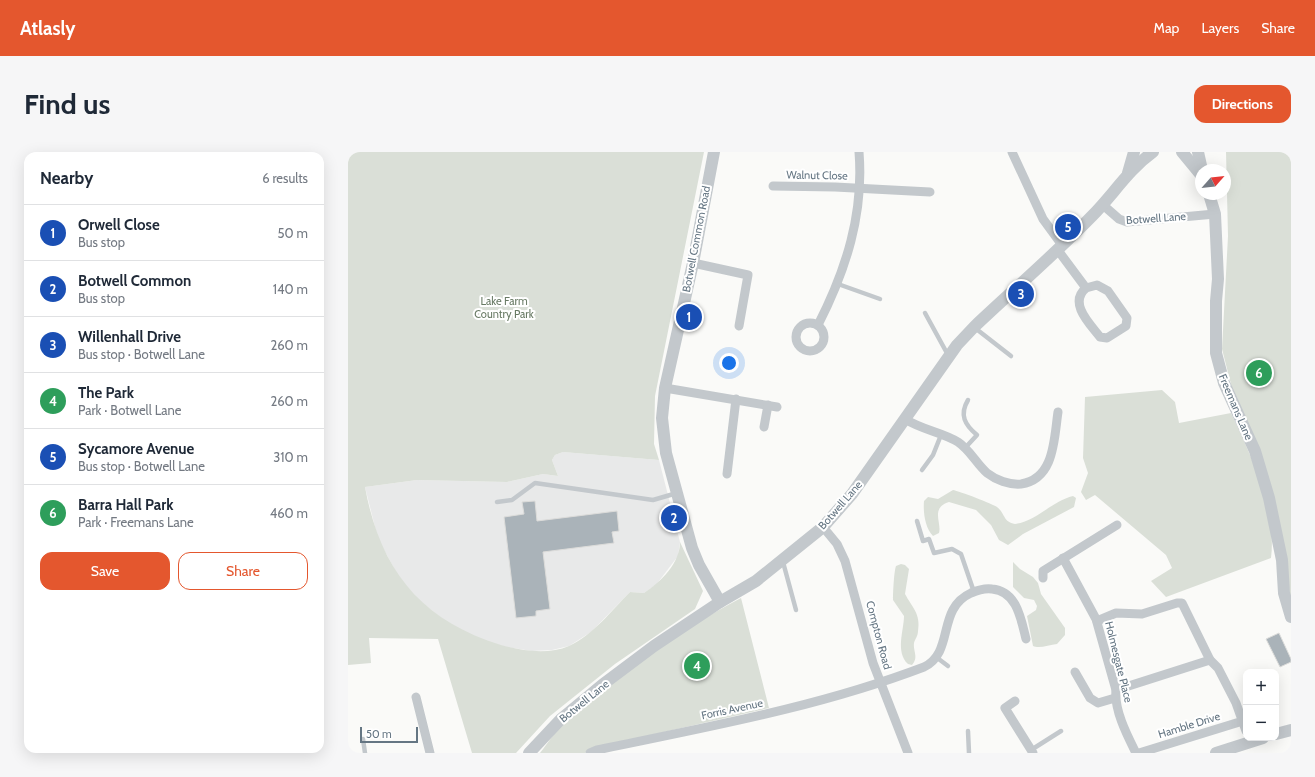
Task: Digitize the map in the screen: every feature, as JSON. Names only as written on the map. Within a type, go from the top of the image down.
[{"type":"street","name":"Botwell Common Road","points":[[714,152],[693,263],[662,405],[663,437],[677,494],[696,558],[720,602]]},
{"type":"street","points":[[818,325],[838,284],[851,247],[860,188],[859,152]]},
{"type":"street","points":[[1012,152],[1043,219],[1086,288]]},
{"type":"street","name":"Botwell Lane","points":[[1128,173],[1134,152]]},
{"type":"street","name":"Botwell Lane","points":[[529,753],[551,728],[597,688],[654,646],[720,602],[746,588],[782,561],[822,527],[852,494],[949,355],[974,327],[1103,205],[1128,173],[1153,152]]},
{"type":"street","points":[[1182,152],[1195,168]]},
{"type":"street","points":[[1198,152],[1201,164]]},
{"type":"street","name":"Walnut Close","points":[[773,186],[860,188],[930,192]]},
{"type":"street","name":"Freemans Lane","points":[[1211,200],[1215,214],[1218,279],[1216,301],[1216,353],[1224,383],[1255,451],[1267,491],[1282,560],[1284,592],[1291,617]]},
{"type":"street","name":"Botwell Lane","points":[[1103,205],[1119,219],[1127,222],[1215,214]]},
{"type":"street","points":[[693,263],[748,275],[739,326]]},
{"type":"street","points":[[1097,285],[1108,291],[1127,318],[1126,326],[1107,338],[1100,337],[1080,308],[1079,296],[1086,288],[1097,285]]},
{"type":"street","points":[[665,388],[773,406],[764,427]]},
{"type":"street","points":[[727,474],[736,399]]},
{"type":"street","points":[[905,419],[922,429],[957,442],[965,448],[992,476],[1009,484],[1028,482],[1040,475],[1050,460],[1058,412]]},
{"type":"street","points":[[1043,578],[1043,571],[1117,525]]},
{"type":"street","name":"Compton Road","points":[[822,527],[837,544],[846,562],[879,682],[908,753]]},
{"type":"street","name":"Holmesgate Place","points":[[1063,558],[1097,621],[1126,734],[1136,753]]},
{"type":"street","points":[[936,657],[942,645],[954,606],[961,598],[974,592],[994,589],[1007,595],[1019,612],[1026,638]]},
{"type":"street","points":[[1097,621],[1116,613],[1142,614],[1177,603],[1182,603],[1210,660],[1218,668],[1243,718]]},
{"type":"street","name":"Forris Avenue","points":[[590,753],[598,750],[769,714],[879,682],[924,667],[936,657]]},
{"type":"street","points":[[1075,672],[1090,698],[1098,703],[1116,694],[1210,660]]},
{"type":"street","points":[[416,697],[430,753]]},
{"type":"street","points":[[1015,701],[1005,708],[1032,751]]},
{"type":"street","name":"Hamble Drive","points":[[1139,753],[1243,720]]},
{"type":"street","points":[[1279,733],[1291,730]]},
{"type":"street","points":[[1216,753],[1243,740]]},
{"type":"lane","points":[[838,284],[880,299]]},
{"type":"lane","points":[[925,313],[949,355]]},
{"type":"lane","points":[[974,327],[1011,356]]},
{"type":"lane","points":[[965,448],[977,435],[966,426],[964,411],[968,400]]},
{"type":"lane","points":[[922,470],[933,455],[941,435]]},
{"type":"lane","points":[[497,502],[512,500],[535,483],[653,500],[677,494]]},
{"type":"lane","points":[[917,521],[922,541],[929,539],[934,553],[952,549],[961,554],[974,592]]},
{"type":"lane","points":[[782,561],[796,610]]},
{"type":"lane","points":[[936,657],[948,666]]},
{"type":"lane","points":[[968,731],[969,753]]},
{"type":"lane","points":[[1032,751],[1061,731]]},
{"type":"lane","points":[[363,739],[365,753]]},
{"type":"shaded area","points":[[563,452],[659,460],[680,542],[678,556],[656,585],[644,593],[630,592],[591,632],[569,646],[552,650],[532,651],[506,647],[476,638],[445,621],[419,600],[400,579],[378,539],[365,487],[417,480],[507,482],[543,474],[558,476],[552,460],[555,455]]},
{"type":"green space","name":"Lake Farm Country Park","points":[[348,152],[704,152],[655,396],[654,444],[659,460],[563,452],[555,455],[552,460],[558,476],[543,474],[507,482],[417,480],[365,487],[372,516],[381,543],[393,566],[408,587],[426,606],[448,621],[473,634],[501,645],[518,649],[544,651],[561,649],[578,641],[602,622],[630,592],[644,593],[663,578],[677,557],[680,542],[703,591],[695,609],[615,664],[550,716],[516,753],[472,753],[438,639],[369,638],[371,663],[348,665]]},
{"type":"green space","points":[[1226,152],[1291,152],[1291,601],[1283,548],[1234,396],[1222,349],[1228,236],[1227,200],[1231,200],[1231,164],[1226,164]]},
{"type":"green space","points":[[1162,390],[1175,402],[1179,423],[1231,413],[1247,447],[1261,484],[1270,521],[1272,540],[1271,558],[1166,597],[1151,581],[1172,568],[1166,555],[1095,495],[1086,500],[1081,492],[1088,473],[1083,458],[1085,397]]},
{"type":"green space","points":[[953,490],[994,505],[1000,509],[1008,521],[1015,524],[1030,519],[1065,499],[1073,496],[1076,498],[1074,507],[1023,534],[1008,545],[999,540],[991,525],[976,510],[949,502],[943,505],[938,512],[939,533],[933,536],[930,533],[925,520],[924,501],[928,497],[938,499]]},
{"type":"green space","points":[[1013,562],[1020,569],[1033,577],[1038,583],[1041,594],[1065,628],[1065,635],[1057,644],[1041,647],[1033,646],[1027,616],[1036,610],[1037,606],[1034,600],[1024,598],[1013,587]]},
{"type":"green space","points":[[901,564],[905,565],[909,569],[905,594],[917,615],[919,625],[914,643],[915,659],[912,665],[908,664],[902,653],[901,641],[904,616],[893,600],[895,569],[896,566]]},
{"type":"green space","points":[[741,598],[769,708],[589,749],[585,753],[540,753],[565,722],[627,670],[672,639]]},
{"type":"building","points":[[535,501],[537,521],[617,511],[619,531],[612,532],[614,543],[543,552],[550,609],[536,611],[536,616],[516,618],[504,517],[524,514],[522,502]]},
{"type":"building","points":[[1279,633],[1291,659],[1291,662],[1280,667],[1266,639]]},
{"type":"place","name":"Sycamore Avenue","points":[[1068,227]]},
{"type":"place","name":"Willenhall Drive","points":[[1021,294]]},
{"type":"place","name":"Orwell Close","points":[[689,317]]},
{"type":"place","name":"Barra Hall Park","points":[[1259,373]]},
{"type":"place","name":"Botwell Common","points":[[674,518]]},
{"type":"place","name":"The Park","points":[[697,666]]}]
